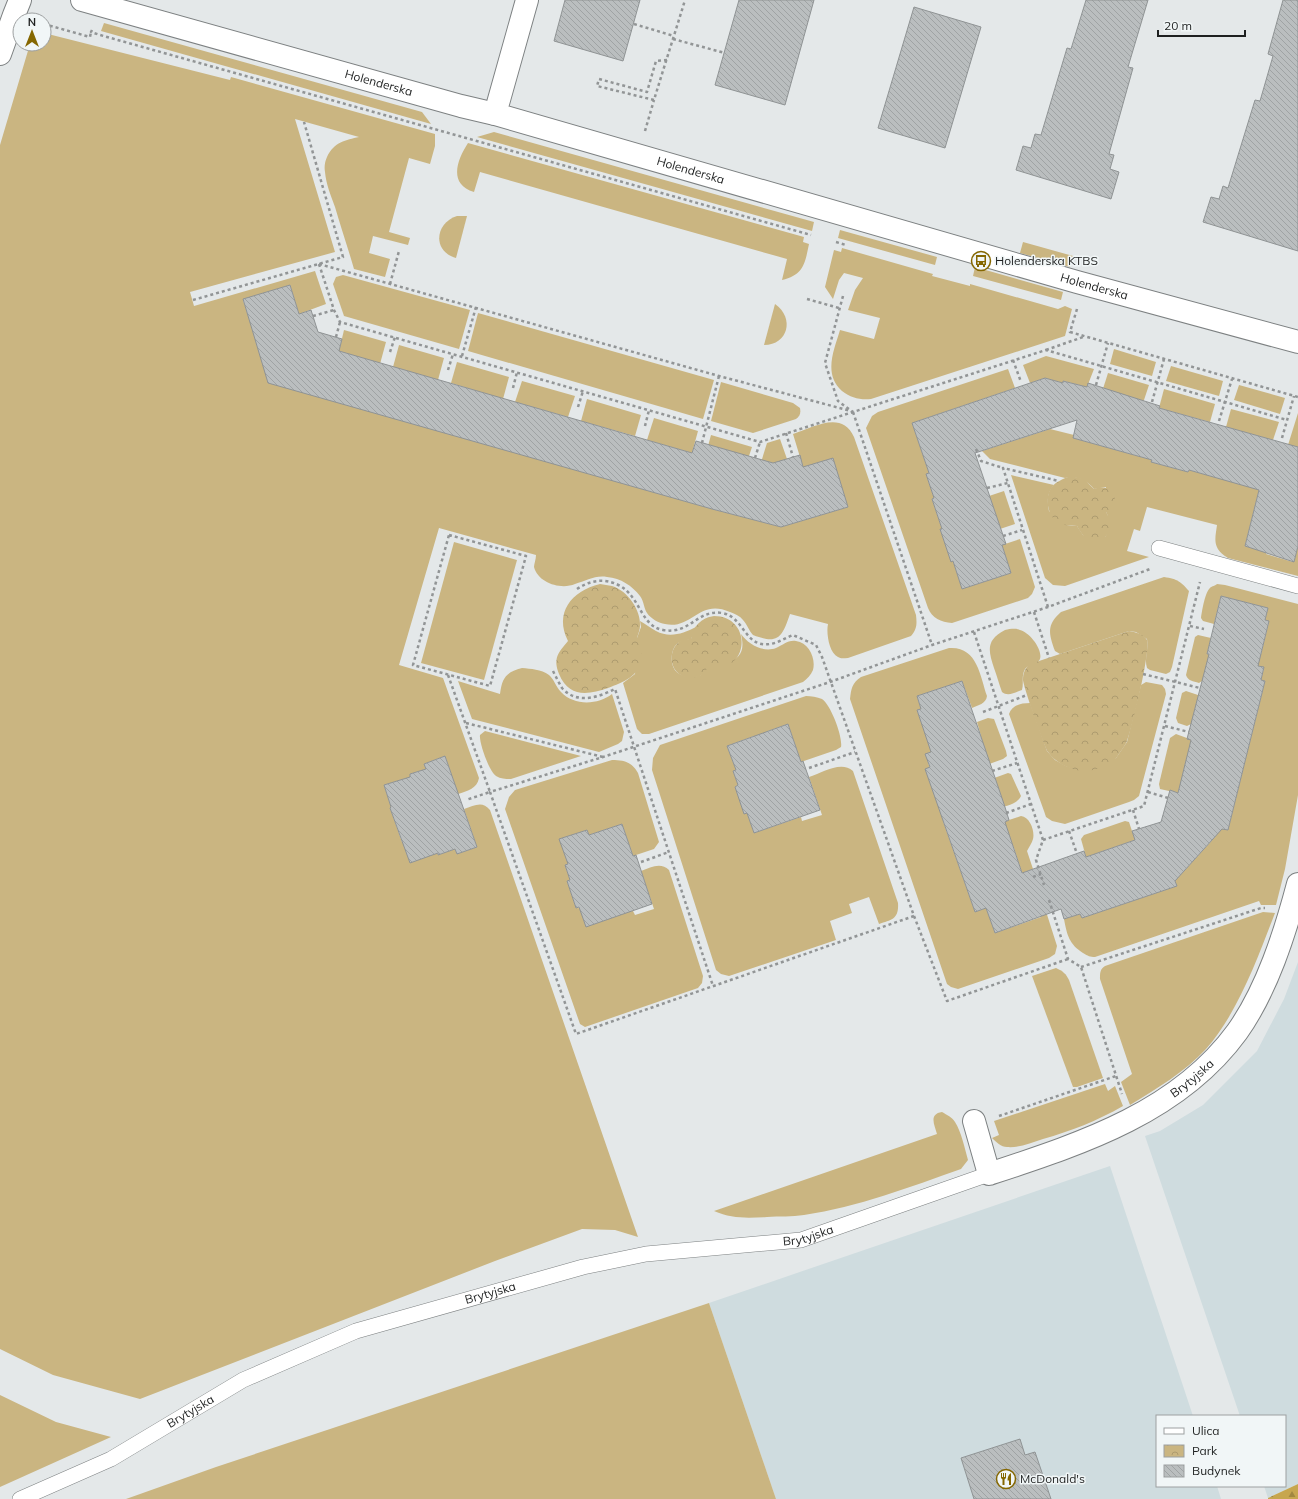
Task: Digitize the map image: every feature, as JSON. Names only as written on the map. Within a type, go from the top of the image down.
[{"type":"street","points":[[0,54],[20,0]]},
{"type":"street","name":"Holenderska","points":[[82,0],[461,106],[495,114],[1076,282],[1298,342]]},
{"type":"street","points":[[495,114],[527,0]]},
{"type":"street","name":"Brytyjska","points":[[990,1174],[1061,1150],[1131,1120],[1171,1097],[1196,1076],[1216,1057],[1237,1032],[1257,999],[1291,910],[1298,884]]},
{"type":"street","points":[[974,1121],[990,1174]]},
{"type":"lane","points":[[1159,548],[1298,586]]},
{"type":"lane","name":"Brytyjska","points":[[20,1499],[111,1459],[243,1380],[356,1331],[583,1266],[646,1254],[800,1240],[990,1174]]},
{"type":"path","points":[[638,155],[685,0]]},
{"type":"path","points":[[634,24],[725,53]]},
{"type":"path","points":[[52,26],[90,37],[93,26]]},
{"type":"path","points":[[91,32],[811,235]]},
{"type":"path","points":[[654,100],[597,86],[599,79],[648,92],[656,61],[667,60]]},
{"type":"path","points":[[192,300],[343,257],[304,122]]},
{"type":"path","points":[[390,284],[399,251]]},
{"type":"path","points":[[319,264],[853,412]]},
{"type":"path","points":[[319,264],[334,310],[340,322],[336,337]]},
{"type":"path","points":[[843,296],[825,363],[838,401],[853,412],[932,645]]},
{"type":"path","points":[[807,300],[840,308]]},
{"type":"path","points":[[462,356],[476,307]]},
{"type":"path","points":[[313,316],[334,310]]},
{"type":"path","points":[[340,322],[760,442],[1046,350],[1084,336]]},
{"type":"path","points":[[1071,331],[1070,332],[1298,397]]},
{"type":"path","points":[[390,352],[394,337]]},
{"type":"path","points":[[1096,385],[1108,343]]},
{"type":"path","points":[[1046,350],[1287,420]]},
{"type":"path","points":[[448,370],[453,354]]},
{"type":"path","points":[[1152,402],[1164,359]]},
{"type":"path","points":[[1013,360],[1021,382]]},
{"type":"path","points":[[513,388],[517,372]]},
{"type":"path","points":[[702,443],[719,376]]},
{"type":"path","points":[[1219,421],[1232,379]]},
{"type":"path","points":[[578,407],[583,391]]},
{"type":"path","points":[[1282,438],[1294,396]]},
{"type":"path","points":[[645,426],[650,410]]},
{"type":"path","points":[[786,434],[793,457]]},
{"type":"path","points":[[755,458],[760,442]]},
{"type":"path","points":[[976,450],[981,461],[1003,468],[1059,481]]},
{"type":"path","points":[[1003,468],[1048,607]]},
{"type":"path","points":[[988,488],[1008,482]]},
{"type":"path","points":[[1003,536],[1022,530]]},
{"type":"path","points":[[449,535],[526,556],[490,686],[448,674],[413,665],[449,535]]},
{"type":"path","points":[[466,800],[635,747],[830,682],[932,645],[1034,612],[1152,568]]},
{"type":"path","points":[[1043,840],[1144,806],[1202,575]]},
{"type":"path","points":[[577,589],[585,584],[603,581],[613,582],[623,587],[630,593],[645,618],[650,623],[663,630],[685,628],[702,615],[712,612],[724,613],[740,622],[746,634],[757,643],[771,644],[793,635],[816,645],[822,657],[914,916],[947,1001],[1068,959]]},
{"type":"path","points":[[1034,612],[1049,658]]},
{"type":"path","points":[[1190,626],[1204,629]]},
{"type":"path","points":[[974,632],[1043,840],[1036,860],[1044,885]]},
{"type":"path","points":[[553,671],[563,688],[574,696],[592,698],[601,696],[615,689],[713,986]]},
{"type":"path","points":[[448,674],[576,1034],[914,916]]},
{"type":"path","points":[[1143,674],[1200,688]]},
{"type":"path","points":[[983,712],[1027,695]]},
{"type":"path","points":[[466,723],[603,757]]},
{"type":"path","points":[[1165,726],[1189,732]]},
{"type":"path","points":[[808,768],[855,752]]},
{"type":"path","points":[[992,771],[1017,763]]},
{"type":"path","points":[[1148,792],[1168,798]]},
{"type":"path","points":[[1006,813],[1031,804]]},
{"type":"path","points":[[1133,810],[1139,829]]},
{"type":"path","points":[[1069,831],[1076,851]]},
{"type":"path","points":[[641,862],[669,852]]},
{"type":"path","points":[[1033,877],[1041,874]]},
{"type":"path","points":[[1049,900],[1068,959],[1080,967],[1119,1084]]},
{"type":"path","points":[[1080,967],[1262,908]]},
{"type":"path","points":[[998,1117],[1116,1076]]},
{"type":"shaded area","points":[[1298,962],[1298,1484],[1268,1498],[1264,1487],[1286,1487],[1286,1415],[1240,1415],[1145,1136],[1160,1131],[1203,1105],[1257,1051],[1284,999]]},
{"type":"shaded area","points":[[1110,1166],[1193,1415],[1156,1415],[1156,1487],[1217,1487],[1221,1499],[776,1499],[709,1303]]},
{"type":"green space","points":[[104,23],[422,112],[431,124],[101,31]]},
{"type":"green space","points":[[52,35],[230,80],[231,77],[435,134],[435,146],[430,164],[409,158],[389,232],[410,238],[408,245],[373,236],[369,253],[390,259],[385,277],[354,269],[326,176],[326,160],[333,148],[341,142],[359,137],[295,119],[335,252],[190,292],[194,306],[315,271],[326,304],[299,314],[290,285],[243,300],[262,358],[464,438],[712,509],[781,527],[848,507],[803,467],[793,434],[818,425],[835,422],[842,424],[849,429],[854,437],[916,615],[915,629],[911,636],[848,658],[840,658],[835,655],[830,647],[827,632],[828,624],[790,614],[782,633],[774,639],[762,638],[753,635],[740,617],[719,609],[703,611],[682,623],[674,625],[663,623],[655,620],[649,615],[640,596],[630,586],[617,579],[603,577],[595,578],[569,586],[551,584],[536,573],[534,567],[536,555],[439,528],[399,665],[443,678],[479,778],[474,787],[468,791],[458,794],[445,756],[424,764],[426,769],[410,774],[412,780],[401,780],[384,785],[391,807],[390,808],[402,842],[436,850],[438,855],[455,849],[457,854],[477,847],[464,809],[481,804],[490,810],[638,1237],[615,1230],[582,1229],[495,1261],[140,1399],[53,1375],[0,1349],[0,145],[28,52],[52,52]]},
{"type":"green space","points":[[494,132],[814,222],[812,231],[477,137]]},
{"type":"green space","points":[[468,143],[804,237],[803,242],[809,244],[806,257],[802,267],[795,275],[782,280],[787,259],[480,172],[474,192],[466,188],[461,183],[457,171],[458,164]]},
{"type":"green space","points":[[457,216],[467,216],[456,258],[448,254],[443,249],[439,237],[444,225]]},
{"type":"green space","points":[[840,230],[937,257],[935,265],[838,238]]},
{"type":"green space","points":[[1023,242],[1073,256],[1070,267],[1020,253]]},
{"type":"green space","points":[[842,248],[933,274],[932,276],[970,286],[970,284],[1058,309],[1065,306],[1072,309],[1065,336],[871,399],[859,399],[852,397],[842,391],[836,384],[831,370],[833,354],[840,330],[874,339],[880,318],[848,310],[855,290],[863,278],[844,273],[839,280],[833,299],[825,287],[834,250],[841,252]]},
{"type":"green space","points":[[975,267],[1063,292],[1061,300],[973,276]]},
{"type":"green space","points":[[343,275],[470,310],[459,349],[344,316],[333,284],[336,277]]},
{"type":"green space","points":[[775,304],[785,316],[787,323],[786,330],[779,341],[764,345]]},
{"type":"green space","points":[[478,313],[714,380],[703,419],[468,351]]},
{"type":"green space","points":[[344,330],[386,342],[380,364],[339,351]]},
{"type":"green space","points":[[399,345],[444,358],[438,380],[393,367]]},
{"type":"green space","points":[[1114,349],[1156,362],[1152,376],[1110,364]]},
{"type":"green space","points":[[1046,356],[1094,369],[1087,387],[1045,378],[1030,383],[1023,365]]},
{"type":"green space","points":[[457,362],[509,377],[503,399],[451,383]]},
{"type":"green space","points":[[1171,366],[1223,381],[1219,396],[1166,381]]},
{"type":"green space","points":[[1008,369],[1015,388],[912,423],[929,473],[926,474],[934,498],[932,499],[942,529],[940,529],[962,589],[1011,573],[1002,545],[1020,539],[1035,587],[1032,594],[1028,598],[952,623],[944,622],[934,617],[928,608],[866,428],[872,416],[878,412]]},
{"type":"green space","points":[[1108,373],[1149,385],[1143,403],[1102,392]]},
{"type":"green space","points":[[522,381],[575,396],[568,417],[515,402]]},
{"type":"green space","points":[[721,382],[793,403],[800,408],[800,414],[796,419],[753,433],[711,421]]},
{"type":"green space","points":[[1239,385],[1285,398],[1280,414],[1234,400]]},
{"type":"green space","points":[[1164,389],[1215,404],[1210,422],[1159,408]]},
{"type":"green space","points":[[587,399],[641,415],[635,436],[581,421]]},
{"type":"green space","points":[[1231,409],[1279,422],[1273,440],[1226,427]]},
{"type":"green space","points":[[1298,413],[1298,447],[1288,445]]},
{"type":"green space","points":[[654,418],[698,431],[692,453],[647,440]]},
{"type":"green space","points":[[1050,429],[1074,435],[1073,438],[1152,460],[1151,462],[1188,472],[1189,470],[1221,479],[1260,486],[1245,546],[1293,562],[1298,546],[1298,576],[1228,558],[1219,551],[1217,547],[1215,539],[1217,525],[1147,507],[1140,531],[1134,529],[1127,551],[1149,557],[1065,586],[1053,585],[1045,578],[1011,475],[1054,485],[1048,497],[1049,511],[1066,525],[1077,526],[1083,535],[1097,541],[1106,536],[1108,516],[1106,512],[1106,487],[1094,489],[1085,481],[1077,478],[1065,478],[990,459],[982,451]]},
{"type":"green space","points":[[711,435],[752,447],[745,468],[705,457]]},
{"type":"green space","points":[[780,439],[787,459],[758,472],[767,443]]},
{"type":"green space","points":[[1070,476],[1084,479],[1094,489],[1101,487],[1112,491],[1115,500],[1111,509],[1106,512],[1110,523],[1108,534],[1105,538],[1095,541],[1089,540],[1083,536],[1077,526],[1061,524],[1053,518],[1050,513],[1048,508],[1048,498],[1051,488],[1057,482]]},
{"type":"green space","points":[[1004,491],[1015,524],[997,530],[986,497]]},
{"type":"green space","points":[[454,542],[517,560],[484,680],[421,663]]},
{"type":"green space","points":[[1164,577],[1179,581],[1189,591],[1170,672],[1166,674],[1147,668],[1147,639],[1136,632],[1129,631],[1060,654],[1055,651],[1051,640],[1050,630],[1053,621],[1061,612]]},
{"type":"green space","points":[[600,584],[618,588],[628,597],[636,608],[640,620],[640,628],[637,638],[641,648],[640,665],[634,675],[625,681],[601,690],[580,693],[574,691],[563,682],[556,664],[558,656],[568,641],[564,631],[564,613],[573,598],[590,587]]},
{"type":"green space","points":[[1217,584],[1298,604],[1298,795],[1285,869],[1276,905],[1261,905],[1259,901],[1095,957],[1089,956],[1078,950],[1069,939],[1064,919],[1080,914],[1082,918],[1177,886],[1173,876],[1183,872],[1215,837],[1217,828],[1228,830],[1265,681],[1261,680],[1264,668],[1254,665],[1261,654],[1269,622],[1265,620],[1268,608],[1221,596],[1214,624],[1203,621],[1201,618],[1205,597],[1209,589]]},
{"type":"green space","points":[[714,616],[727,619],[736,625],[741,634],[742,645],[739,655],[732,663],[722,668],[707,668],[703,674],[698,677],[686,677],[678,673],[672,660],[676,645],[682,640],[691,639],[698,623]]},
{"type":"green space","points":[[640,621],[656,631],[671,635],[686,632],[696,627],[691,639],[678,643],[672,654],[673,666],[679,674],[684,676],[689,677],[701,675],[707,667],[718,667],[735,659],[742,649],[741,634],[756,647],[766,649],[776,648],[790,641],[801,642],[808,648],[812,656],[814,665],[813,670],[809,677],[803,682],[649,734],[642,734],[637,729],[623,683],[635,674],[637,638],[641,627]]},
{"type":"green space","points":[[1017,629],[1024,631],[1031,637],[1037,646],[1040,655],[1039,661],[1025,669],[1023,674],[1022,690],[1009,694],[1002,692],[990,651],[990,646],[994,638],[1005,630]]},
{"type":"green space","points":[[1129,631],[1144,636],[1147,640],[1147,646],[1140,689],[1133,721],[1126,743],[1114,760],[1099,768],[1082,771],[1065,766],[1055,760],[1048,752],[1034,716],[1024,684],[1023,677],[1025,671],[1030,664]]},
{"type":"green space","points":[[1198,635],[1211,638],[1207,654],[1217,656],[1210,683],[1202,681],[1199,683],[1189,680],[1186,675],[1195,637]]},
{"type":"green space","points":[[949,648],[966,652],[976,663],[987,696],[985,701],[972,708],[962,681],[917,696],[921,709],[917,710],[928,741],[935,750],[926,754],[944,824],[975,912],[986,908],[995,933],[1041,917],[1043,902],[1057,946],[1055,954],[1049,958],[958,989],[947,984],[850,699],[852,686],[861,677]]},
{"type":"green space","points":[[522,668],[546,673],[551,677],[561,692],[572,700],[579,702],[593,702],[606,698],[612,694],[624,732],[622,741],[599,752],[472,719],[458,681],[500,694],[502,684],[506,676]]},
{"type":"green space","points":[[1146,682],[1162,685],[1166,694],[1139,796],[1129,802],[1065,824],[1052,821],[1046,817],[1009,714],[1012,708],[1023,703],[1030,703],[1047,751],[1055,760],[1066,766],[1079,770],[1116,758],[1127,742],[1141,685]]},
{"type":"green space","points":[[1186,691],[1207,698],[1199,726],[1191,724],[1187,726],[1178,723],[1176,718],[1182,693]]},
{"type":"green space","points":[[806,696],[820,698],[825,702],[838,729],[841,747],[801,762],[788,724],[768,731],[756,741],[754,736],[727,746],[736,770],[733,771],[738,785],[735,787],[744,813],[747,813],[754,833],[801,817],[802,821],[822,815],[809,777],[825,770],[837,767],[848,768],[853,771],[898,903],[896,916],[891,920],[879,924],[869,897],[849,904],[852,913],[830,921],[836,940],[729,976],[721,974],[716,970],[652,770],[653,758],[660,745]]},
{"type":"green space","points":[[988,718],[994,719],[1007,756],[1003,759],[981,767],[971,739],[981,736],[977,722]]},
{"type":"green space","points":[[485,731],[581,756],[511,779],[502,778],[493,773],[485,757],[480,735]]},
{"type":"green space","points":[[1176,734],[1195,741],[1178,793],[1160,789],[1159,784],[1170,738]]},
{"type":"green space","points":[[612,760],[627,762],[636,769],[659,842],[654,849],[633,856],[622,824],[589,835],[587,830],[560,839],[568,864],[565,865],[570,880],[567,881],[576,908],[633,911],[635,915],[654,909],[641,871],[656,866],[663,866],[669,870],[703,976],[702,983],[698,988],[585,1027],[580,1024],[505,809],[509,797],[515,790]]},
{"type":"green space","points":[[1008,773],[1011,774],[1021,796],[1013,803],[995,809],[986,781]]},
{"type":"green space","points":[[1021,816],[1027,819],[1031,825],[1033,836],[1032,842],[1027,851],[1033,869],[1022,873],[1014,848],[1000,823]]},
{"type":"green space","points":[[1125,821],[1129,822],[1135,840],[1086,857],[1081,839],[1084,835]]},
{"type":"green space","points":[[1263,912],[1275,913],[1246,984],[1228,1019],[1217,1035],[1206,1049],[1189,1065],[1170,1080],[1130,1105],[1121,1082],[1132,1074],[1100,979],[1102,968]]},
{"type":"green space","points":[[1056,968],[1061,970],[1069,980],[1103,1078],[1077,1087],[1073,1087],[1032,976]]},
{"type":"green space","points":[[1105,1084],[1108,1091],[1115,1086],[1123,1106],[1094,1121],[1030,1144],[1020,1146],[1005,1147],[992,1138],[999,1135],[994,1121]]},
{"type":"green space","points":[[942,1112],[954,1120],[961,1135],[968,1160],[961,1169],[864,1202],[804,1215],[753,1218],[721,1214],[714,1211],[937,1134],[934,1118],[935,1115]]},
{"type":"green space","points":[[709,1303],[776,1499],[126,1499],[216,1467]]},
{"type":"green space","points":[[0,1395],[56,1422],[111,1437],[0,1487]]},
{"type":"green space","points":[[1298,1484],[1298,1499],[1268,1499],[1268,1498]]},
{"type":"building","points":[[565,0],[640,0],[623,61],[554,41]]},
{"type":"building","points":[[739,0],[814,0],[785,105],[715,85]]},
{"type":"building","points":[[1086,0],[1148,0],[1128,67],[1133,68],[1109,154],[1114,155],[1110,169],[1119,172],[1111,199],[1016,170],[1023,146],[1031,148],[1035,134],[1041,135],[1067,48],[1071,49]]},
{"type":"building","points":[[1283,0],[1298,0],[1298,251],[1203,222],[1211,197],[1219,199],[1223,186],[1228,188],[1255,100],[1260,101],[1273,56],[1268,54]]},
{"type":"building","points":[[914,7],[981,27],[945,148],[878,128]]},
{"type":"building","points":[[290,285],[299,314],[311,310],[318,332],[342,339],[339,351],[692,453],[696,441],[773,463],[800,455],[803,467],[833,458],[848,507],[781,527],[712,509],[268,383],[243,299]]},
{"type":"building","points":[[1045,378],[1087,387],[1088,383],[1160,406],[1159,408],[1298,447],[1298,546],[1294,562],[1245,546],[1259,490],[1189,470],[1188,472],[1151,462],[1152,460],[1073,438],[1077,420],[975,453],[1006,544],[1002,545],[1011,573],[962,589],[940,529],[942,529],[932,499],[934,498],[926,474],[929,473],[912,423]]},
{"type":"building","points":[[1221,596],[1268,608],[1265,620],[1269,621],[1258,666],[1264,667],[1261,680],[1265,681],[1228,830],[1222,829],[1175,881],[1177,886],[1082,918],[1080,914],[1064,919],[1061,909],[995,933],[986,908],[975,912],[925,769],[930,767],[925,754],[931,752],[917,710],[921,709],[917,696],[962,681],[1009,820],[1005,822],[1022,873],[1084,851],[1086,857],[1135,840],[1132,831],[1161,822],[1170,790],[1178,793],[1191,740],[1187,739],[1209,654],[1207,654]]},
{"type":"building","points":[[788,724],[820,810],[754,833],[747,813],[744,814],[735,787],[738,785],[733,771],[736,770],[727,746]]},
{"type":"building","points":[[445,756],[477,847],[457,854],[455,849],[438,855],[438,853],[410,863],[390,808],[391,807],[384,785],[410,777],[410,774],[426,769],[424,764]]},
{"type":"building","points":[[622,824],[633,856],[636,855],[652,904],[586,927],[579,907],[576,908],[567,881],[570,880],[565,865],[568,864],[559,839],[587,830],[589,835]]},
{"type":"building","name":"McDonald's","points":[[1020,1439],[1025,1455],[1035,1452],[1051,1499],[974,1499],[961,1458]]},
{"type":"place","name":"Holenderska KTBS","points":[[981,261]]},
{"type":"place","name":"McDonald's","points":[[1006,1479]]}]
